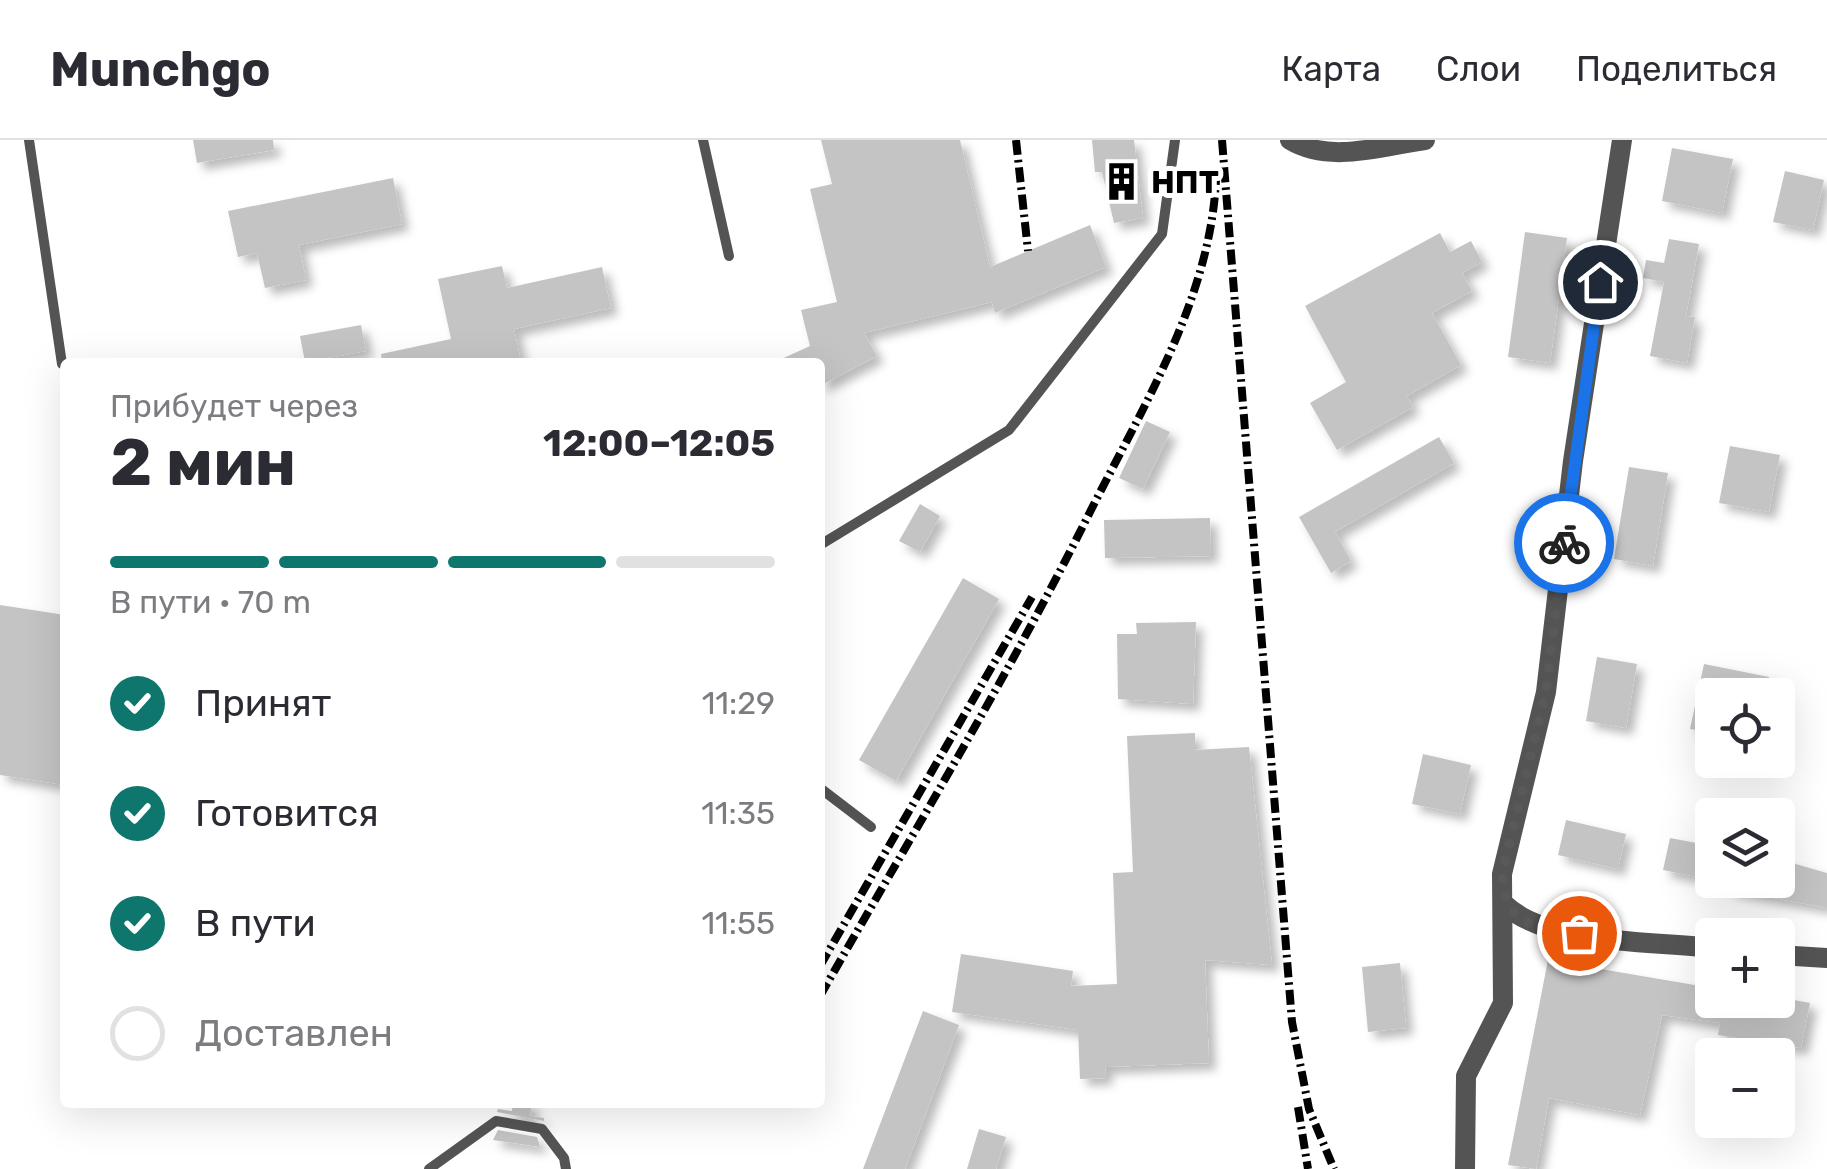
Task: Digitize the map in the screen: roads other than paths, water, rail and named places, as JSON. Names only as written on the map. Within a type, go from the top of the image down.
[{"type":"street","points":[[1290,140],[1308,150],[1334,153],[1426,140]]},
{"type":"street","points":[[1465,1169],[1466,1076],[1503,1003],[1502,874],[1546,692],[1573,461],[1622,140]]},
{"type":"street","points":[[1504,904],[1518,917],[1546,929],[1695,946]]},
{"type":"street","points":[[1795,956],[1827,958]]},
{"type":"lane","points":[[29,140],[61,358]]},
{"type":"lane","points":[[704,140],[728,256]]},
{"type":"lane","points":[[825,539],[1009,430],[1162,234],[1175,140]]},
{"type":"lane","points":[[825,792],[870,827]]},
{"type":"lane","points":[[429,1169],[496,1121],[542,1129],[564,1158],[566,1169]]},
{"type":"railway","points":[[1016,140],[1028,251]]},
{"type":"railway","points":[[1222,140],[1292,1022],[1309,1109],[1334,1169]]},
{"type":"railway","points":[[825,987],[1026,635],[1151,393],[1201,268],[1216,180]]},
{"type":"railway","points":[[825,957],[1032,597]]},
{"type":"railway","points":[[1298,1107],[1308,1169]]},
{"type":"place","name":"НПТ","points":[[1121,182]]}]
